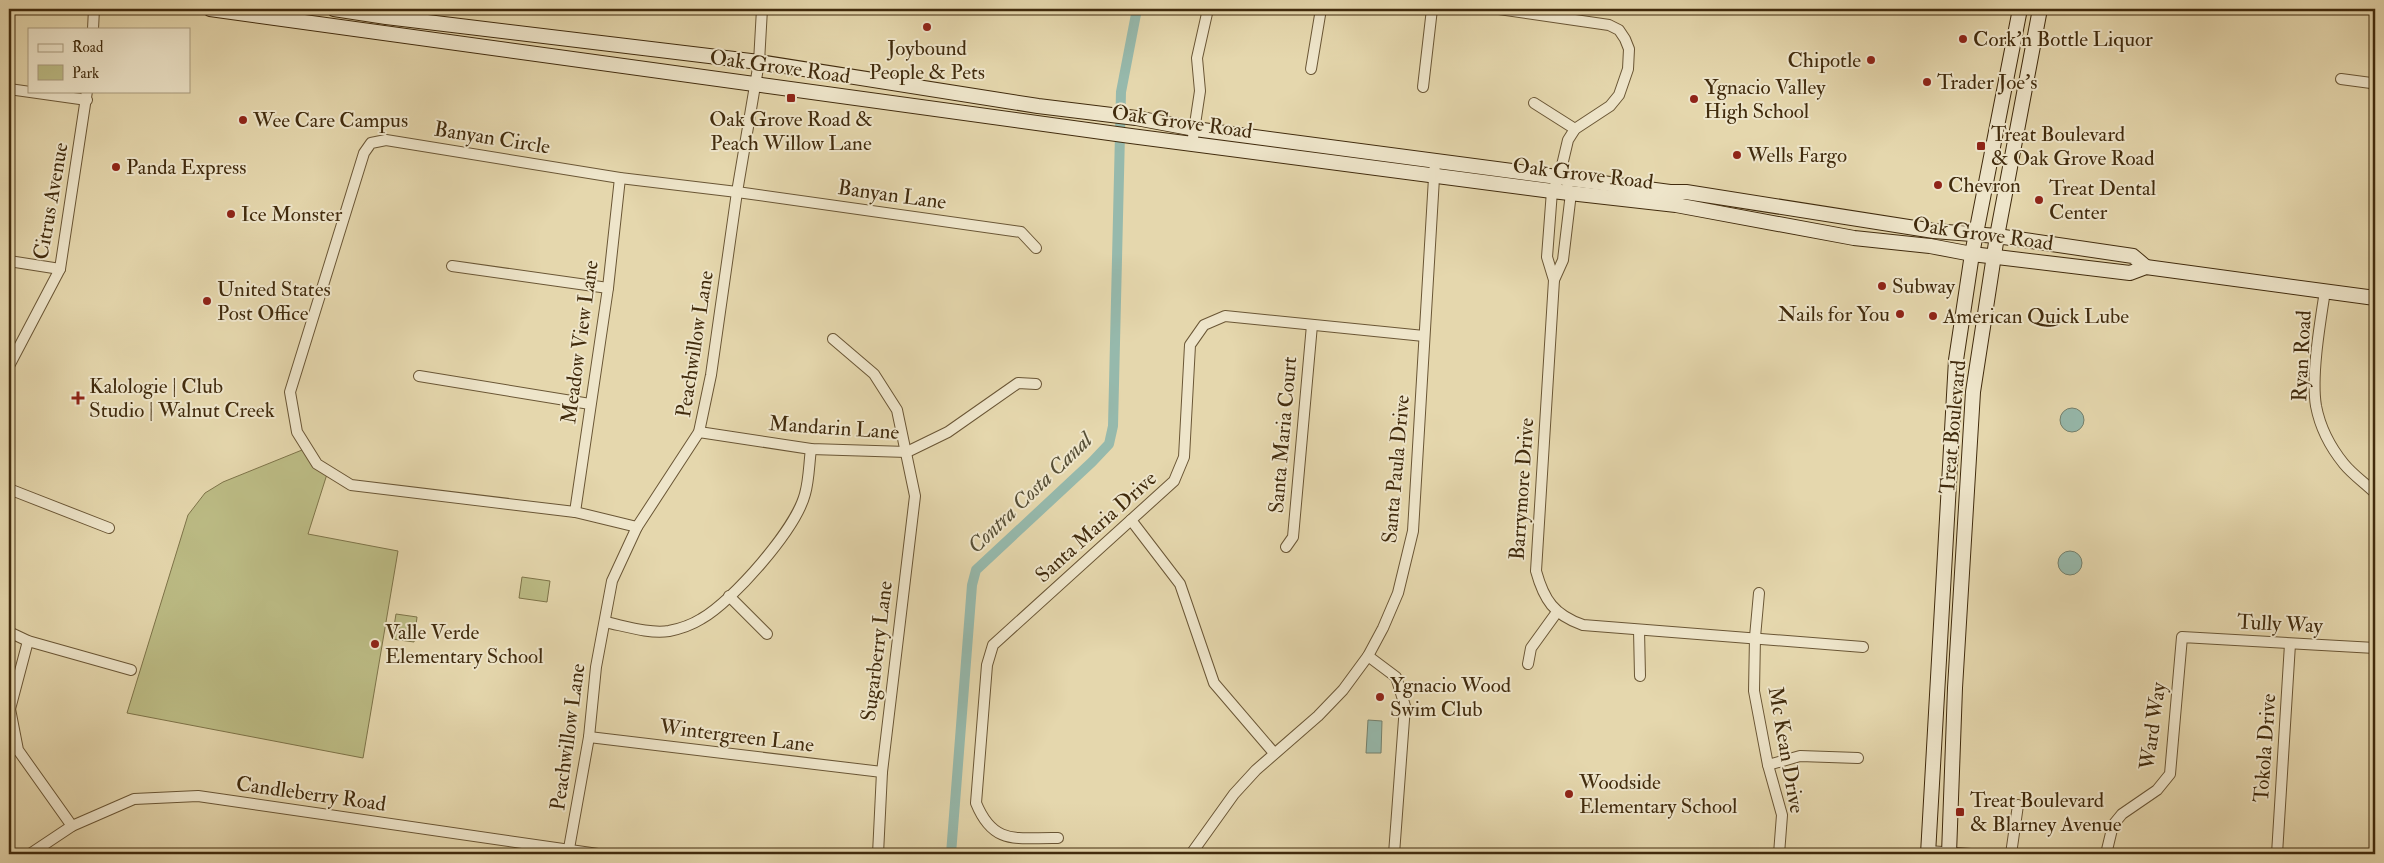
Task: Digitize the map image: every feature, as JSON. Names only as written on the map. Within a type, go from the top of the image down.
[{"type":"main road","name":"Oak Grove Road","points":[[210,9],[283,13],[755,84],[1192,144],[1434,168],[1559,178],[1670,192],[1686,192],[1934,231],[1997,236],[2134,256],[2146,267]]},
{"type":"main road","name":"Oak Grove Road","points":[[334,9],[759,62],[1130,118],[1434,168],[1552,191],[1676,205],[1854,238],[1930,246],[1972,254],[2130,273],[2146,267],[2375,298]]},
{"type":"main road","name":"Treat Boulevard","points":[[1928,853],[1956,360],[1972,254],[2020,9]]},
{"type":"main road","name":"Treat Boulevard","points":[[1949,853],[1955,688],[1972,392],[1997,236],[2040,9]]},
{"type":"main road","points":[[1039,123],[1051,114],[1090,119],[1095,117],[1095,114]]},
{"type":"street","points":[[93,28],[94,9]]},
{"type":"street","name":"Peachwillow Lane","points":[[569,852],[589,737],[596,667],[612,581],[637,527],[699,432],[711,375],[736,192],[759,62],[762,9]]},
{"type":"street","points":[[1192,144],[1200,91],[1197,58],[1208,9]]},
{"type":"street","points":[[1311,69],[1321,9]]},
{"type":"street","points":[[1423,87],[1432,9]]},
{"type":"street","points":[[1499,9],[1600,23],[1618,30],[1625,39],[1629,49],[1628,69],[1619,95],[1610,106],[1575,129],[1534,103]]},
{"type":"street","points":[[2341,79],[2371,84],[2375,87]]},
{"type":"street","points":[[9,89],[28,91]]},
{"type":"street","points":[[42,92],[87,96]]},
{"type":"street","name":"Citrus Avenue","points":[[9,366],[60,269],[87,96]]},
{"type":"street","name":"Barrymore Drive","points":[[1575,129],[1568,140],[1559,178],[1552,191],[1547,257],[1554,280],[1536,571],[1542,593],[1557,612],[1568,620],[1583,625],[1755,637],[1863,647]]},
{"type":"street","name":"Banyan Circle","points":[[637,527],[575,512],[351,485],[318,464],[297,432],[290,392],[364,153],[371,143],[386,140],[620,178],[736,192]]},
{"type":"street","name":"Santa Paula Drive","points":[[1192,854],[1234,794],[1274,753],[1333,702],[1368,656],[1383,628],[1398,593],[1413,531],[1434,168]]},
{"type":"street","name":"Meadow View Lane","points":[[575,512],[608,288],[620,178]]},
{"type":"street","points":[[1559,178],[1571,193]]},
{"type":"street","name":"Banyan Lane","points":[[736,192],[1021,232],[1036,248]]},
{"type":"street","name":"Barrymore Drive","points":[[1554,280],[1563,260],[1571,193]]},
{"type":"street","points":[[9,261],[60,269]]},
{"type":"street","points":[[452,266],[608,288]]},
{"type":"street","name":"Ryan Road","points":[[2325,291],[2316,361],[2316,405],[2322,427],[2332,447],[2345,465],[2375,493]]},
{"type":"street","name":"Santa Maria Drive","points":[[1058,838],[1011,837],[996,834],[982,819],[976,803],[987,665],[993,645],[1174,481],[1184,457],[1190,345],[1204,325],[1225,316],[1424,336]]},
{"type":"street","name":"Santa Maria Court","points":[[1286,547],[1293,537],[1312,325]]},
{"type":"street","name":"Sugarberry Lane","points":[[833,339],[874,374],[898,410],[914,496],[882,772],[878,854]]},
{"type":"street","points":[[419,376],[590,404]]},
{"type":"street","name":"Mandarin Lane","points":[[699,432],[811,449],[907,452],[948,432],[1018,383],[1036,384]]},
{"type":"street","points":[[605,622],[654,631],[669,631],[701,619],[729,596],[777,545],[793,521],[805,495],[811,449]]},
{"type":"street","points":[[9,489],[109,528]]},
{"type":"street","points":[[1131,520],[1180,584],[1214,683],[1274,753]]},
{"type":"street","name":"Mc Kean Drive","points":[[1759,593],[1755,637],[1754,691],[1768,765],[1782,815],[1779,854]]},
{"type":"street","points":[[729,596],[767,634]]},
{"type":"street","points":[[1528,664],[1531,648],[1557,612]]},
{"type":"street","points":[[1639,630],[1640,676]]},
{"type":"street","points":[[9,632],[28,641],[131,670]]},
{"type":"street","name":"Tully Way","points":[[2182,637],[2375,648]]},
{"type":"street","name":"Ward Way","points":[[2106,854],[2113,825],[2122,814],[2157,790],[2170,774],[2182,637]]},
{"type":"street","points":[[28,641],[10,709],[18,750],[72,826]]},
{"type":"street","name":"Tokola Drive","points":[[2277,854],[2290,644]]},
{"type":"street","points":[[1368,656],[1396,677],[1405,706],[1394,854]]},
{"type":"street","name":"Wintergreen Lane","points":[[589,737],[882,772]]},
{"type":"street","points":[[1768,765],[1800,756],[1858,758]]},
{"type":"street","name":"Candleberry Road","points":[[30,854],[72,826],[134,799],[198,796],[569,852],[598,854]]},
{"type":"street","points":[[2011,854],[2018,805]]},
{"type":"street","points":[[1928,853],[1971,854]]},
{"type":"green space","points":[[307,448],[328,471],[308,534],[398,551],[363,758],[127,713],[188,515],[205,493],[223,482]]},
{"type":"green space","points":[[522,577],[550,581],[547,602],[519,598]]},
{"type":"green space","points":[[396,614],[417,617],[414,642],[392,639]]},
{"type":"shaded area","points":[[2072,408],[2077,409],[2083,415],[2083,425],[2077,431],[2072,432],[2067,431],[2061,425],[2060,420],[2061,415],[2067,409]]},
{"type":"shaded area","points":[[2070,551],[2075,552],[2081,558],[2081,568],[2075,574],[2070,575],[2065,574],[2059,568],[2058,563],[2059,558],[2065,552]]},
{"type":"shaded area","points":[[1368,720],[1382,721],[1381,753],[1366,753]]},
{"type":"waterway","name":"Contra Costa Canal","points":[[951,854],[972,585],[976,570],[1092,462],[1109,444],[1113,426],[1121,92],[1137,9]]},
{"type":"place","name":"Joybound People & Pets","points":[[927,27]]},
{"type":"place","name":"Cork'n Bottle Liquor","points":[[1963,39]]},
{"type":"place","name":"Chipotle","points":[[1871,60]]},
{"type":"place","name":"Trader Joe's","points":[[1927,82]]},
{"type":"place","name":"Oak Grove Road & Peach Willow Lane","points":[[791,98]]},
{"type":"place","name":"Ygnacio Valley High School","points":[[1694,99]]},
{"type":"place","name":"Wee Care Campus","points":[[243,120]]},
{"type":"place","name":"Treat Boulevard & Oak Grove Road","points":[[1981,146]]},
{"type":"place","name":"Wells Fargo","points":[[1737,155]]},
{"type":"place","name":"Panda Express","points":[[116,167]]},
{"type":"place","name":"Chevron","points":[[1938,185]]},
{"type":"place","name":"Treat Dental Center","points":[[2039,200]]},
{"type":"place","name":"Ice Monster","points":[[231,214]]},
{"type":"place","name":"Subway","points":[[1882,286]]},
{"type":"place","name":"United States Post Office","points":[[207,301]]},
{"type":"place","name":"Nails for You","points":[[1900,314]]},
{"type":"place","name":"American Quick Lube","points":[[1933,316]]},
{"type":"place","name":"Kalologie | Club Studio | Walnut Creek","points":[[78,398]]},
{"type":"place","name":"Valle Verde Elementary School","points":[[375,644]]},
{"type":"place","name":"Ygnacio Wood Swim Club","points":[[1380,697]]},
{"type":"place","name":"Woodside Elementary School","points":[[1569,794]]},
{"type":"place","name":"Treat Boulevard & Blarney Avenue","points":[[1960,812]]}]
